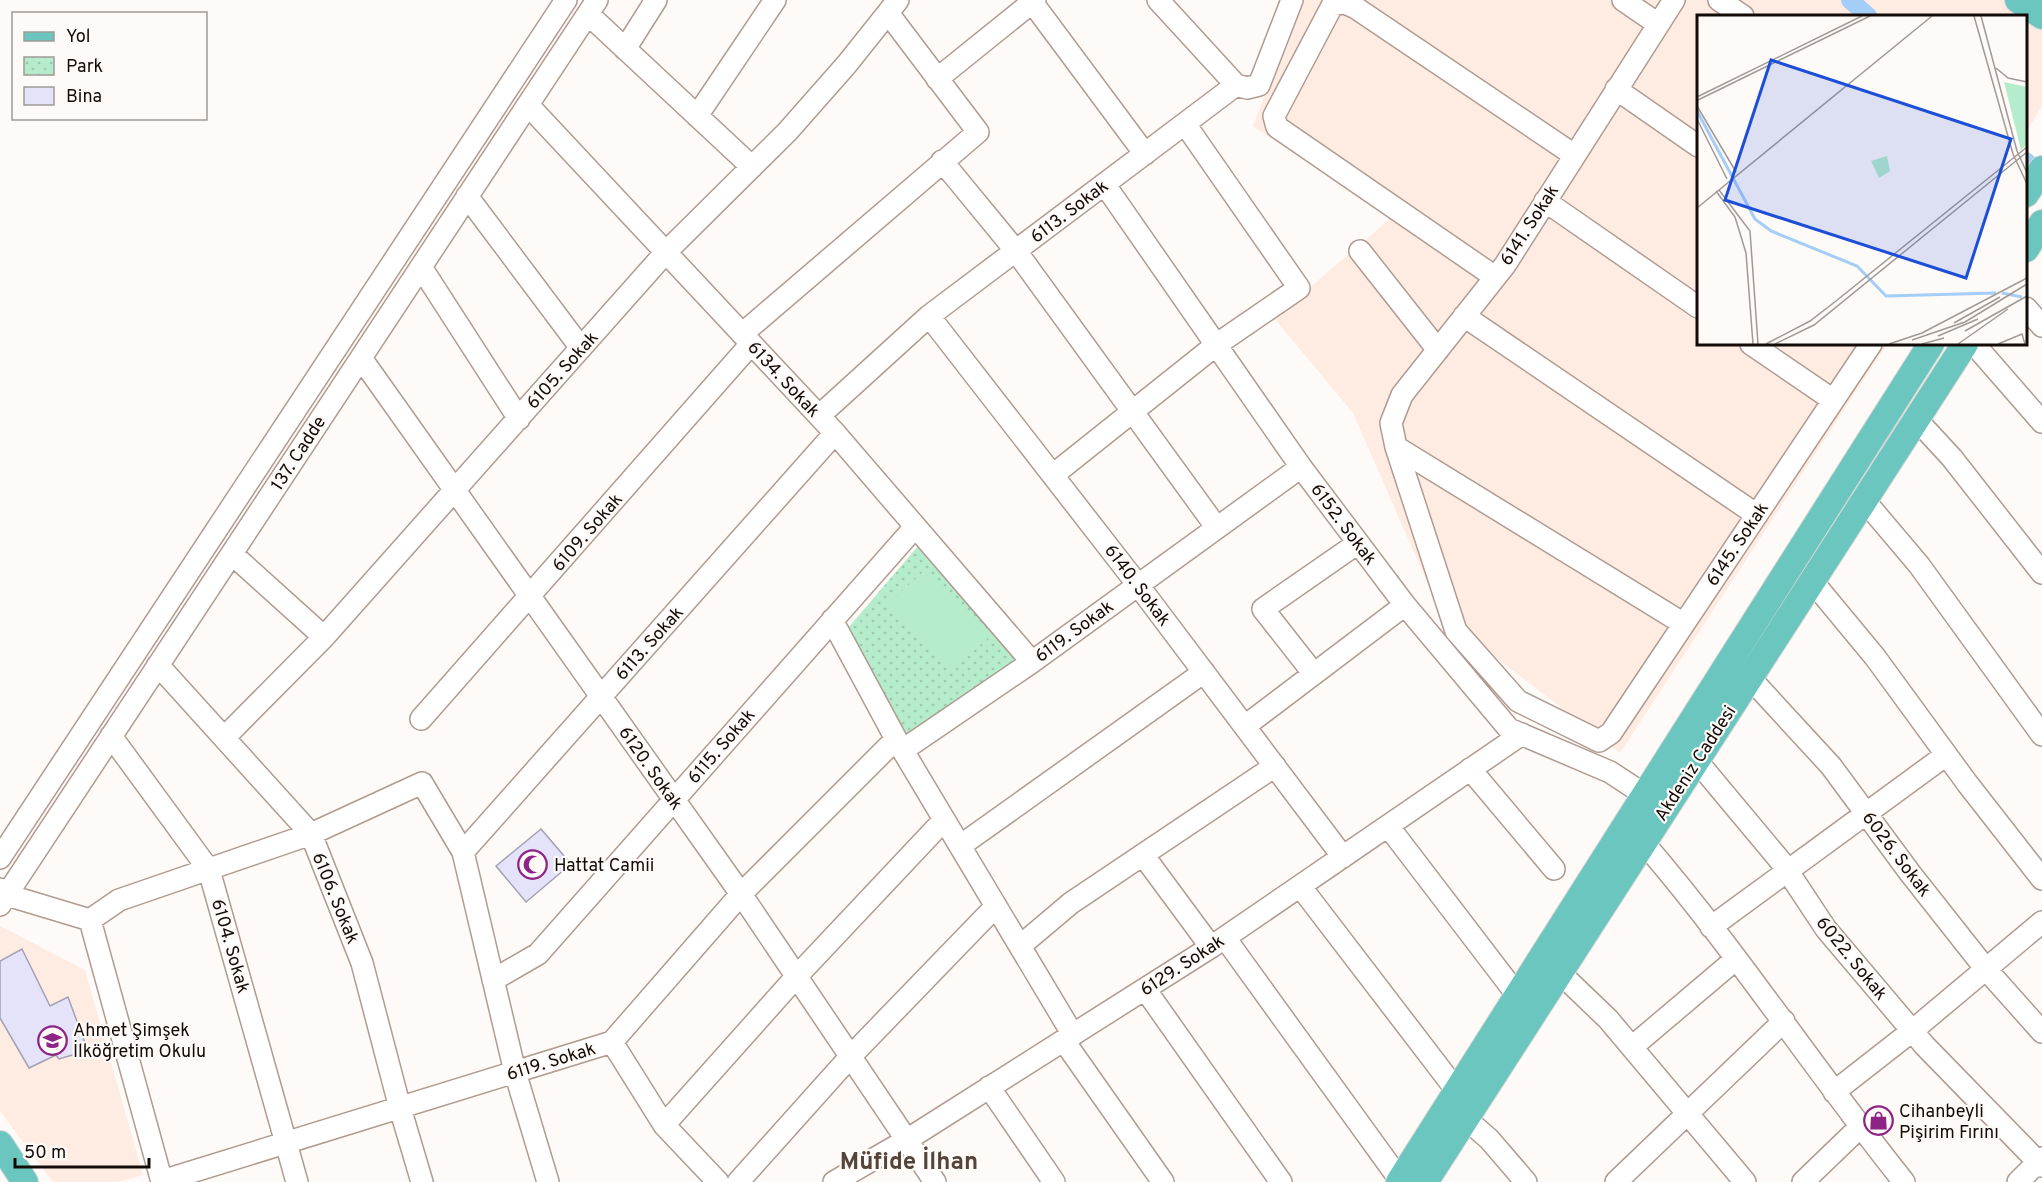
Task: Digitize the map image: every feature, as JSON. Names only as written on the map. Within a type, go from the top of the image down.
[{"type":"main road","points":[[2018,0],[2042,16]]},
{"type":"main road","points":[[2027,191],[2042,169]]},
{"type":"main road","name":"Akdeniz Caddesi","points":[[1408,1182],[1466,1119],[1644,843],[1687,753],[1930,345]]},
{"type":"main road","name":"Akdeniz Caddesi","points":[[1408,1182],[1457,1091],[1645,795],[1687,753],[1750,678],[1964,345]]},
{"type":"main road","points":[[0,1144],[25,1182]]},
{"type":"street","name":"137. Cadde","points":[[0,858],[566,0]]},
{"type":"street","points":[[625,49],[656,0]]},
{"type":"street","points":[[697,116],[775,0]]},
{"type":"street","points":[[1158,0],[1236,85]]},
{"type":"street","name":"6113. Sokak","points":[[819,416],[929,316],[1236,85],[1247,88],[1259,86],[1292,0]]},
{"type":"street","points":[[1623,0],[1658,24]]},
{"type":"street","name":"6141. Sokak","points":[[1599,741],[1518,701],[1456,632],[1396,447],[1391,423],[1402,395],[1495,277],[1674,0]]},
{"type":"street","points":[[1719,0],[1742,15]]},
{"type":"street","points":[[893,7],[937,79],[1034,1],[1145,154]]},
{"type":"street","points":[[1495,277],[1277,127],[1274,116],[1333,4],[1345,3],[1356,8],[1574,155]]},
{"type":"street","name":"137. Cadde","points":[[2,896],[232,554],[592,7]]},
{"type":"street","points":[[592,7],[625,49],[752,167]]},
{"type":"street","name":"6105. Sokak","points":[[224,738],[324,637],[666,252],[788,131],[893,7]]},
{"type":"street","name":"6109. Sokak","points":[[421,719],[530,596],[747,339],[942,161],[978,132],[937,79]]},
{"type":"street","points":[[1616,89],[1697,145]]},
{"type":"street","name":"6134. Sokak","points":[[528,105],[835,433],[1032,662]]},
{"type":"street","points":[[1053,475],[1216,345],[1299,288],[1185,124]]},
{"type":"street","points":[[942,161],[1016,251],[1217,528]]},
{"type":"street","name":"6152. Sokak","points":[[1105,185],[1301,467],[1406,605],[1509,729],[1610,772],[1645,795]]},
{"type":"street","points":[[467,196],[581,348]]},
{"type":"street","points":[[1545,201],[1697,306]]},
{"type":"street","points":[[1360,251],[1438,350]]},
{"type":"street","points":[[421,267],[519,418]]},
{"type":"street","points":[[2027,310],[2042,326]]},
{"type":"street","name":"6140. Sokak","points":[[929,316],[1138,585],[1343,856]]},
{"type":"street","points":[[1464,316],[1756,515]]},
{"type":"street","points":[[1752,345],[1833,400]]},
{"type":"street","name":"6145. Sokak","points":[[1599,741],[1611,733],[1869,345]]},
{"type":"street","points":[[1975,345],[2042,422]]},
{"type":"street","name":"6120. Sokak","points":[[361,358],[741,894],[934,1182]]},
{"type":"street","points":[[1916,419],[1952,458],[2042,573]]},
{"type":"street","name":"6113. Sokak","points":[[464,852],[835,433]]},
{"type":"street","points":[[1396,447],[1684,624]]},
{"type":"street","name":"6119. Sokak","points":[[162,1182],[612,1042],[741,894],[899,745],[1032,662],[1301,467]]},
{"type":"street","points":[[1864,500],[1919,565],[2042,735]]},
{"type":"street","name":"6115. Sokak","points":[[493,980],[538,954],[915,527]]},
{"type":"street","points":[[1314,674],[1263,609],[1358,543]]},
{"type":"street","points":[[232,554],[324,637]]},
{"type":"street","points":[[1812,581],[1875,657],[1946,755],[2035,856],[2042,879]]},
{"type":"street","points":[[1245,726],[1406,605]]},
{"type":"street","points":[[832,620],[899,745],[1020,946],[1068,1038],[1163,1182]]},
{"type":"street","name":"6106. Sokak","points":[[158,665],[311,834],[362,963],[422,1182]]},
{"type":"street","points":[[960,846],[1204,672]]},
{"type":"street","name":"6026. Sokak","points":[[1750,678],[1831,766],[1985,968],[2042,1032]]},
{"type":"street","name":"6129. Sokak","points":[[834,1182],[989,1088],[1218,942],[1522,734]]},
{"type":"street","name":"6104. Sokak","points":[[111,736],[209,870],[297,1182]]},
{"type":"street","name":"6022. Sokak","points":[[1687,753],[1787,871],[1826,929],[1912,1031],[2041,1162]]},
{"type":"street","points":[[1712,927],[1946,755]]},
{"type":"street","points":[[1020,946],[1071,903],[1275,766]]},
{"type":"street","points":[[1470,769],[1554,869]]},
{"type":"street","points":[[2,896],[90,920],[119,900],[311,834],[422,783],[464,852],[515,1072],[548,1182]]},
{"type":"street","points":[[664,1125],[796,977],[944,820]]},
{"type":"street","points":[[1388,826],[1518,996]]},
{"type":"street","points":[[1644,843],[1712,927],[1784,1021],[1860,1127],[1904,1182]]},
{"type":"street","points":[[1143,855],[1218,942],[1408,1182]]},
{"type":"street","points":[[1300,886],[1457,1091]]},
{"type":"street","points":[[738,1182],[850,1057],[996,906]]},
{"type":"street","points":[[90,920],[162,1182]]},
{"type":"street","points":[[1834,1092],[1912,1031],[2042,922]]},
{"type":"street","points":[[1632,1047],[1736,959]]},
{"type":"street","points":[[1560,973],[1608,1018],[1745,1182]]},
{"type":"street","points":[[1145,989],[1281,1182]]},
{"type":"street","points":[[1616,1182],[1784,1021]]},
{"type":"street","points":[[612,1042],[664,1125],[718,1182]]},
{"type":"street","points":[[989,1088],[1054,1182]]},
{"type":"street","points":[[1466,1119],[1488,1139],[1526,1182]]},
{"type":"street","points":[[1803,1182],[1860,1127]]},
{"type":"street","points":[[2018,1182],[2041,1162]]},
{"type":"shaded area","points":[[1301,0],[2042,0],[2042,106],[2027,130],[2027,15],[1697,15],[1697,345],[1886,345],[1620,753],[1442,616],[1353,413],[1274,318],[1391,218],[1253,126]]},
{"type":"shaded area","name":"Ahmet Şimşek İlköğretim Okulu","points":[[0,926],[85,970],[143,1175],[118,1182],[53,1182],[0,1111]]},
{"type":"green space","points":[[919,545],[1022,661],[908,737],[848,628]]},
{"type":"green space","points":[[925,570],[988,638],[954,669],[889,603]]},
{"type":"building","name":"Hattat Camii","points":[[541,829],[571,864],[526,902],[496,866]]},
{"type":"building","points":[[22,949],[50,1006],[68,997],[85,1043],[75,1049],[76,1054],[59,1059],[56,1055],[29,1068],[0,1018],[0,961]]},
{"type":"waterway","points":[[1850,0],[1867,15]]},
{"type":"waterway","points":[[2027,162],[2042,177]]},
{"type":"place","name":"Hattat Camii","points":[[533,865]]},
{"type":"place","name":"Ahmet Şimşek İlköğretim Okulu","points":[[52,1040]]},
{"type":"place","name":"Cihanbeyli Pişirim Fırını","points":[[1878,1121]]},
{"type":"district","name":"Müfide İlhan","points":[[909,1161]]}]
